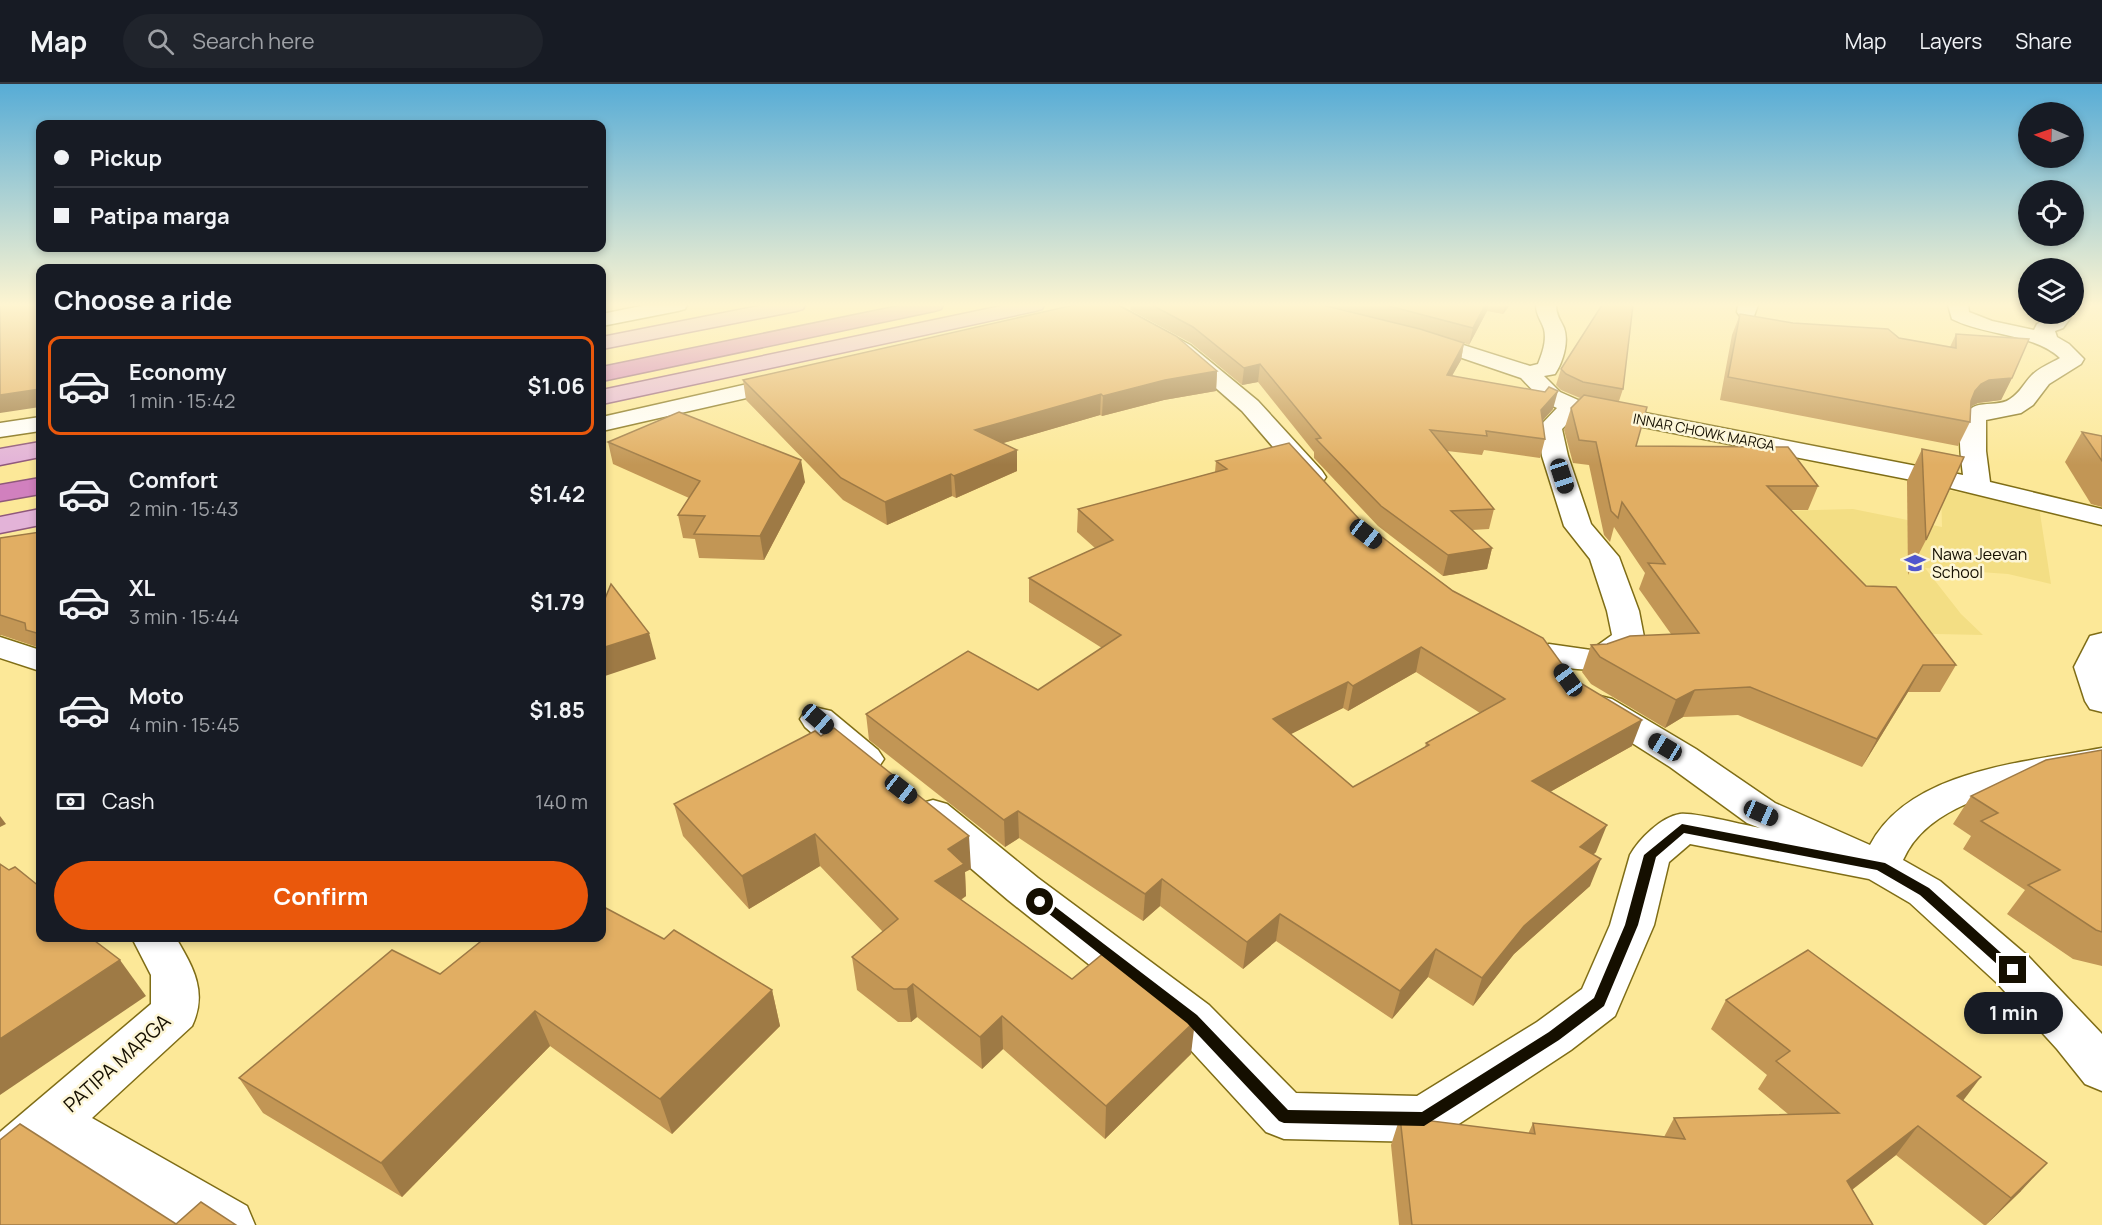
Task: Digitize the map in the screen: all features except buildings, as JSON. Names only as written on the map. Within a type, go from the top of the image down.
[{"type":"highway","points":[[606,373],[678,358]]},
{"type":"highway","points":[[0,477],[36,471]]},
{"type":"highway","points":[[0,493],[36,487]]},
{"type":"main road","points":[[606,397],[787,358]]},
{"type":"main road","points":[[0,457],[36,451]]},
{"type":"main road","points":[[0,525],[36,518]]},
{"type":"street","points":[[1194,358],[1250,406],[1334,500]]},
{"type":"street","name":"INNAR CHOWK MARGA","points":[[1481,358],[1529,374],[1552,397],[1572,406],[1978,487],[2100,523]]},
{"type":"street","points":[[1529,374],[1547,369],[1552,358]]},
{"type":"street","points":[[1978,487],[1973,451],[1974,418],[1981,412],[2013,408],[2025,400],[2041,379],[2072,358]]},
{"type":"street","points":[[606,423],[803,378]]},
{"type":"street","points":[[1519,638],[1549,654],[1586,662],[1612,654],[1628,637],[1623,611],[1604,557],[1578,526],[1555,456],[1550,428],[1572,406]]},
{"type":"street","points":[[0,430],[36,425]]},
{"type":"street","points":[[2102,643],[2091,667],[2102,700]]},
{"type":"street","points":[[0,647],[36,660]]},
{"type":"street","points":[[1549,654],[1577,694],[1683,758],[1761,813],[1880,866],[1925,892],[2013,970],[2074,1035],[2102,1069]]},
{"type":"street","points":[[818,719],[972,844],[1023,889],[1192,1019],[1284,1116],[1424,1119],[1554,1036],[1599,1002],[1632,925],[1650,855],[1682,828],[1880,866]]},
{"type":"street","points":[[1880,866],[1899,831],[1934,805],[1986,782],[2102,760]]},
{"type":"street","name":"PATIPA MARGA","points":[[0,1164],[52,1122],[175,1012],[174,975],[156,942]]},
{"type":"street","points":[[52,1122],[227,1225]]},
{"type":"shaded area","name":"Nawa Jeevan School","points":[[1941,489],[2039,507],[2051,584],[2008,574],[1925,568],[1961,614],[1983,635],[1844,632],[1775,511],[1853,509],[1942,527]]},
{"type":"place","name":"Nawa Jeevan School","points":[[1915,563]]},
{"type":"route","points":[[1040,902],[1192,1019],[1284,1116],[1424,1119],[1554,1036],[1599,1002],[1632,925],[1650,855],[1682,828],[1880,866],[1925,892],[2013,970]]}]
